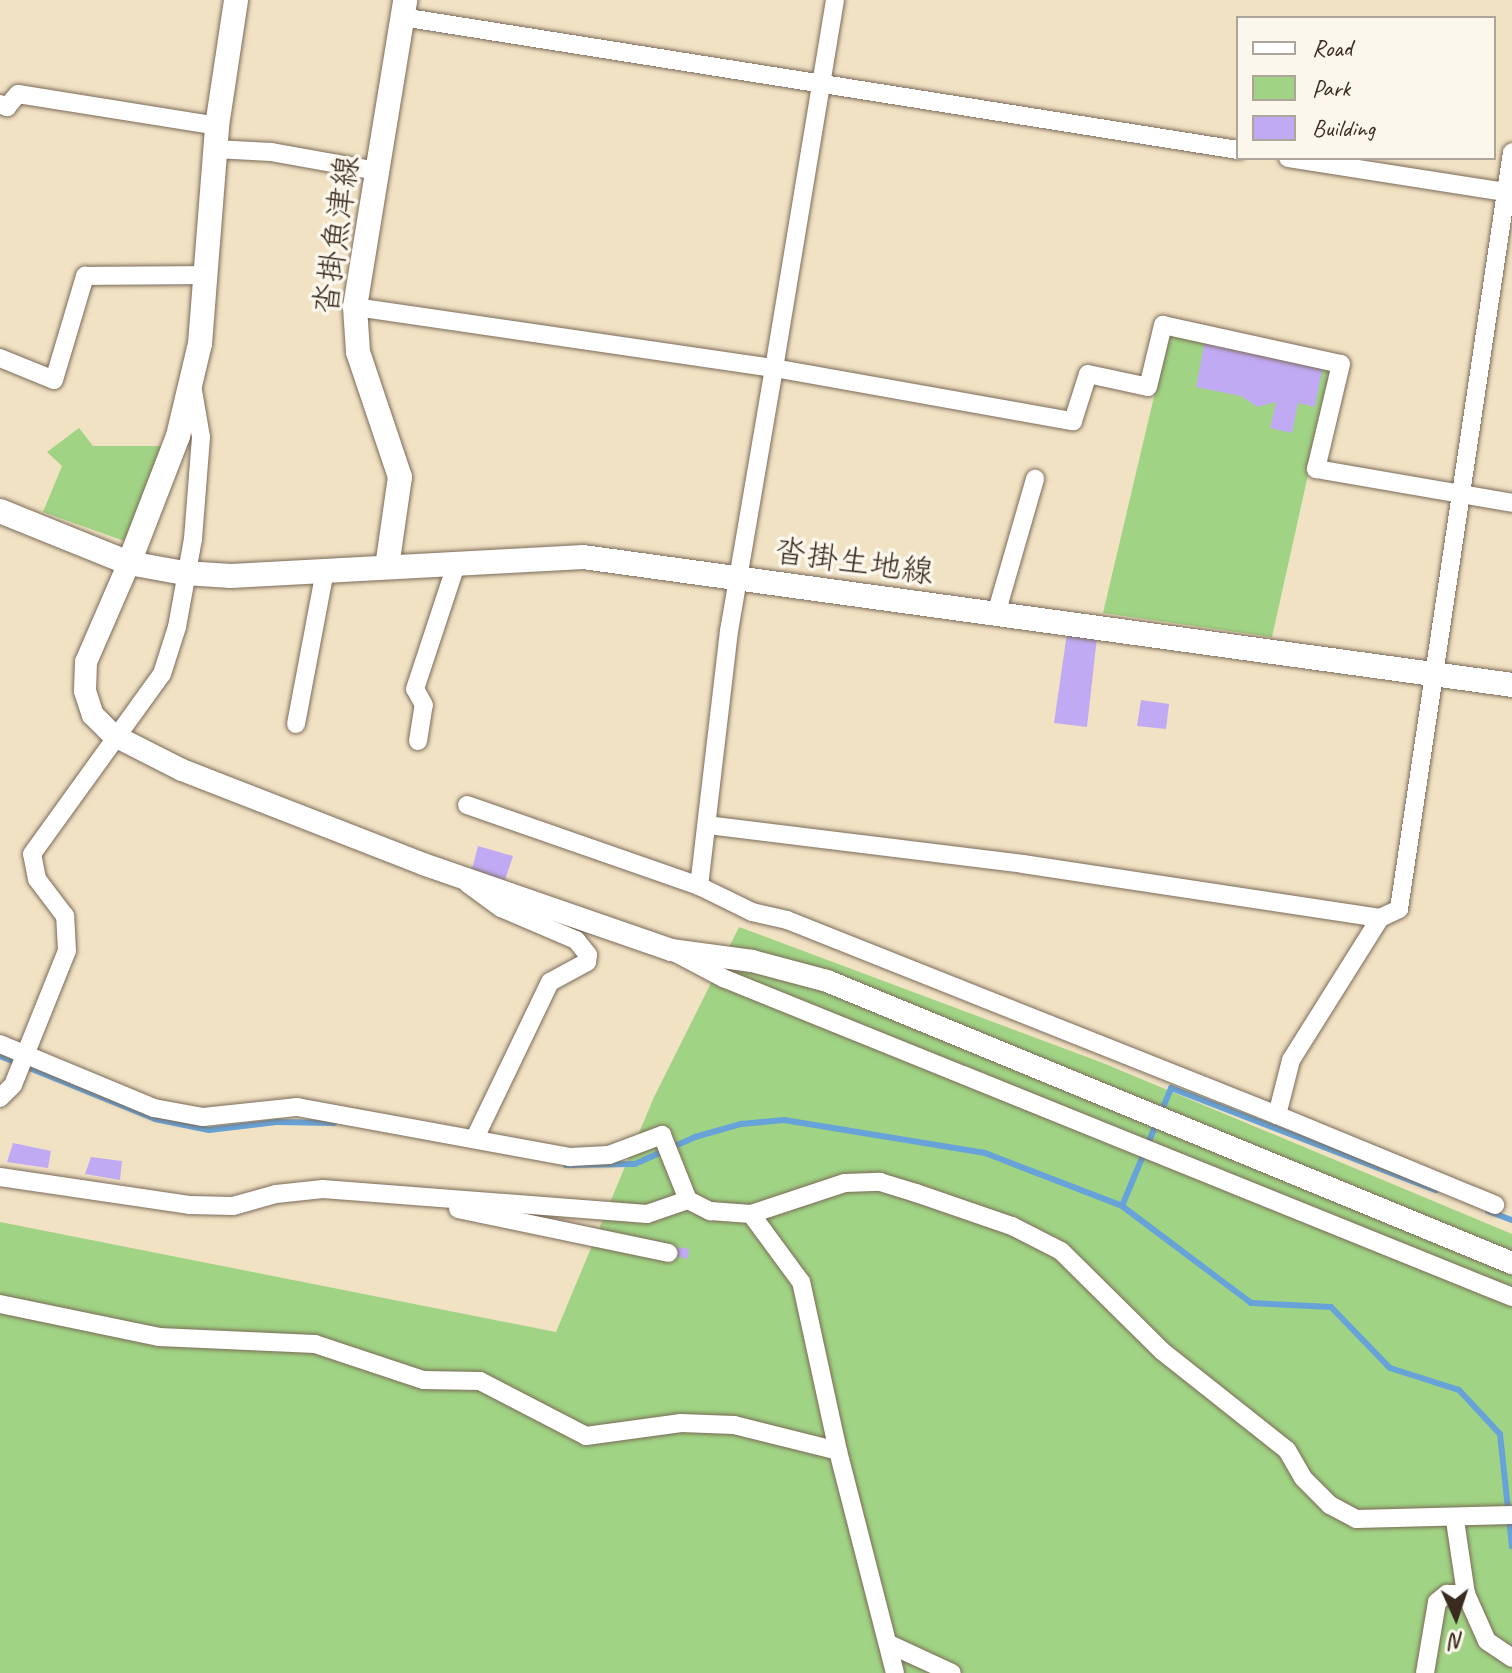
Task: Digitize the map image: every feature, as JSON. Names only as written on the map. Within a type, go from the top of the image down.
[{"type":"main road","points":[[129,563],[154,507],[192,385],[200,344],[216,137],[236,0]]},
{"type":"main road","name":"沓掛魚津線","points":[[387,567],[400,477],[358,352],[355,307],[403,8]]},
{"type":"main road","points":[[0,511],[129,563],[184,573]]},
{"type":"main road","name":"沓掛生地線","points":[[184,573],[325,571],[583,557],[1512,685]]},
{"type":"street","points":[[699,886],[737,578],[835,0]]},
{"type":"street","points":[[403,8],[821,85],[1236,150]]},
{"type":"street","points":[[0,104],[7,107],[18,94],[271,152],[377,171]]},
{"type":"street","points":[[1277,1115],[1291,1060],[1380,918],[1399,909],[1460,494],[1509,193],[1512,152]]},
{"type":"street","points":[[1301,160],[1509,193]]},
{"type":"street","points":[[0,358],[54,380],[85,276],[204,275]]},
{"type":"street","points":[[355,307],[774,368],[1073,421],[1088,374],[1148,387],[1163,325],[1341,364],[1316,469],[1512,503]]},
{"type":"street","points":[[0,1098],[13,1085],[67,951],[65,916],[37,879],[32,854],[113,735],[162,674],[177,627],[184,573],[193,539],[201,437],[192,385]]},
{"type":"street","points":[[996,614],[1035,479]]},
{"type":"street","points":[[418,741],[424,705],[415,689],[457,562]]},
{"type":"street","points":[[129,563],[86,662],[85,691],[93,715],[113,735],[182,770],[456,876],[671,950],[723,978],[1512,1297]]},
{"type":"street","points":[[296,724],[325,571]]},
{"type":"street","points":[[467,805],[699,886],[752,912],[787,920],[1495,1205]]},
{"type":"street","points":[[707,825],[1023,864],[1380,918]]},
{"type":"street","points":[[456,876],[501,908],[576,940],[588,955],[587,962],[550,982],[475,1138]]},
{"type":"street","points":[[671,950],[752,961],[827,981],[1512,1263]]},
{"type":"street","points":[[0,1044],[166,1110],[203,1117],[297,1107],[570,1157],[609,1155],[662,1135],[688,1200],[710,1211],[751,1214],[845,1183],[880,1182],[1012,1226],[1061,1251],[1162,1351],[1287,1450],[1303,1478],[1330,1505],[1356,1519],[1455,1520],[1512,1515]]},
{"type":"street","points":[[0,1177],[189,1205],[233,1206],[276,1194],[323,1189],[413,1199],[530,1202],[647,1214],[688,1200]]},
{"type":"street","points":[[413,1199],[668,1253]]},
{"type":"street","points":[[751,1214],[801,1282],[838,1451],[895,1673]]},
{"type":"street","points":[[0,1304],[159,1337],[315,1344],[423,1380],[480,1381],[586,1436],[681,1423],[734,1425],[838,1451]]},
{"type":"street","points":[[1455,1520],[1466,1594],[1487,1641],[1512,1658]]},
{"type":"street","points":[[1425,1673],[1437,1602],[1447,1594],[1466,1594]]},
{"type":"street","points":[[889,1644],[952,1673]]},
{"type":"green space","points":[[1169,333],[1332,367],[1272,637],[1103,613]]},
{"type":"green space","points":[[79,428],[93,446],[162,446],[127,542],[43,512],[62,466],[47,452]]},
{"type":"green space","points":[[739,927],[1103,1063],[1512,1234],[1512,1673],[0,1673],[0,1222],[556,1332],[654,1097]]},
{"type":"building","points":[[1205,340],[1323,366],[1315,407],[1298,403],[1292,433],[1270,428],[1276,402],[1257,407],[1241,396],[1196,387]]},
{"type":"building","points":[[1067,633],[1097,637],[1087,727],[1054,723]]},
{"type":"building","points":[[1141,700],[1169,704],[1166,729],[1137,726]]},
{"type":"building","points":[[478,846],[513,856],[505,880],[472,869]]},
{"type":"building","points":[[13,1143],[51,1151],[48,1168],[7,1162]]},
{"type":"building","points":[[91,1157],[122,1161],[120,1180],[85,1174]]},
{"type":"building","points":[[678,1247],[689,1249],[688,1259],[675,1256]]},
{"type":"waterway","points":[[0,1056],[155,1119],[209,1130],[277,1122],[334,1123]]},
{"type":"waterway","points":[[1122,1206],[1171,1088],[1436,1190]]},
{"type":"waterway","points":[[566,1165],[635,1164],[695,1137],[741,1124],[784,1120],[985,1153],[1122,1206],[1251,1303],[1331,1307],[1390,1368],[1459,1390],[1500,1434],[1512,1546]]},
{"type":"waterway","points":[[1488,1211],[1512,1220]]}]
